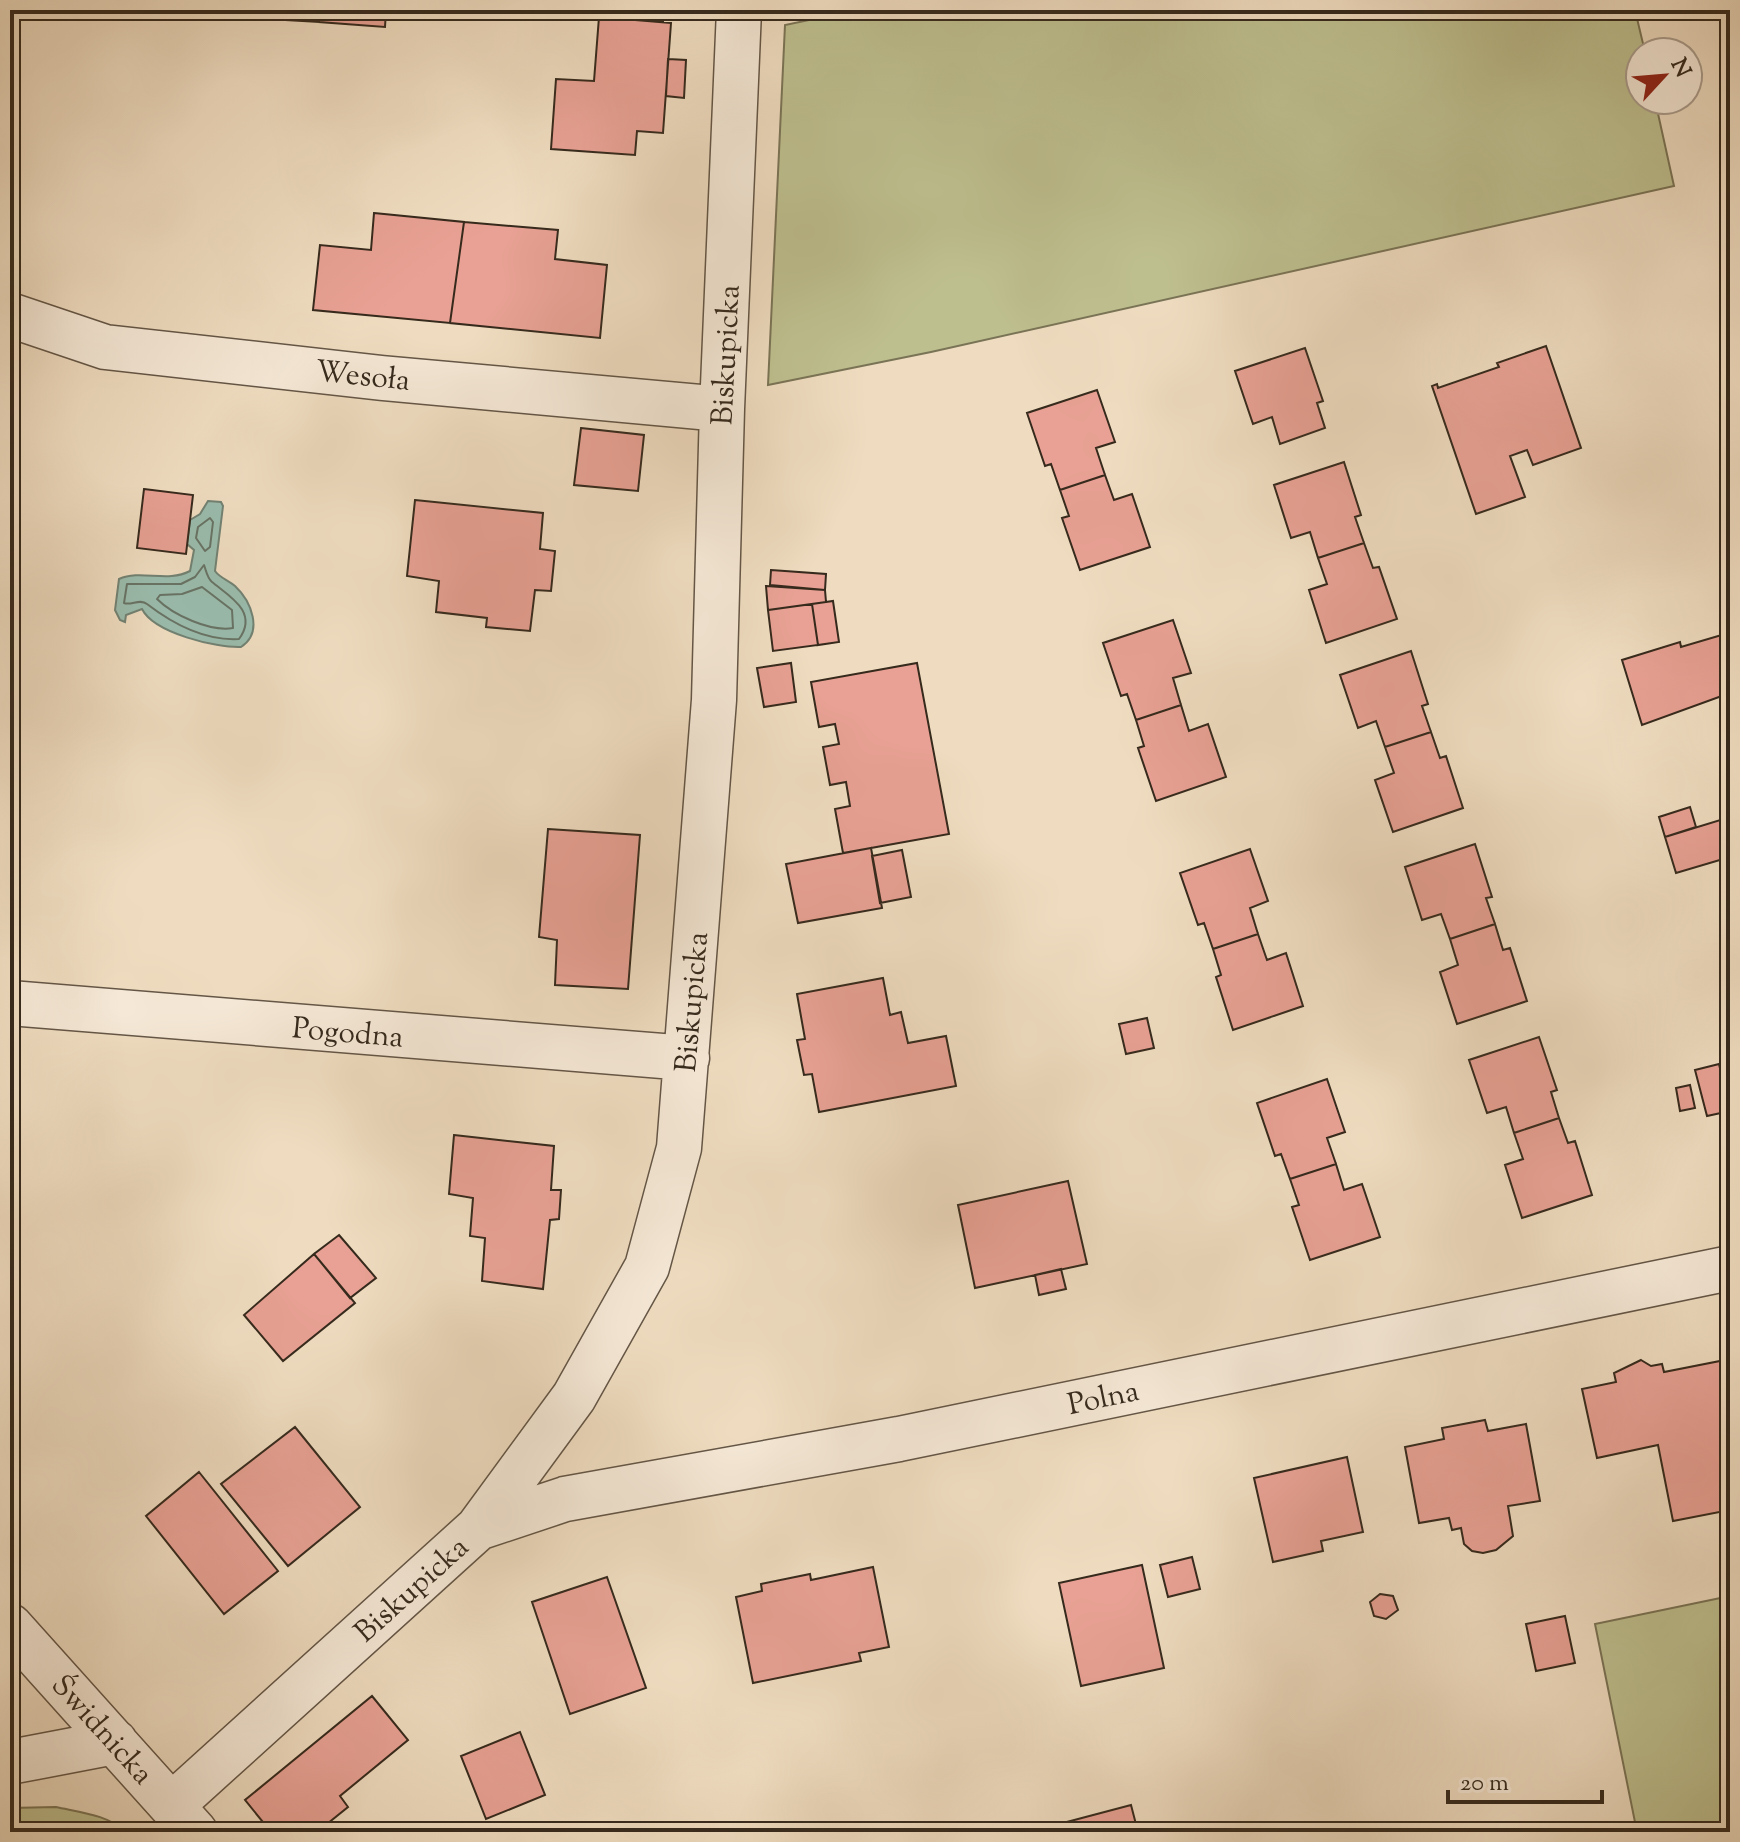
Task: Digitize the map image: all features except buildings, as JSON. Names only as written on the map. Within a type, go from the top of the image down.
[{"type":"street","name":"Biskupicka","points":[[184,1819],[478,1528],[574,1397],[647,1267],[679,1148],[714,700],[722,409],[739,10]]},
{"type":"street","name":"Wesoła","points":[[10,315],[105,347],[382,378],[722,409]]},
{"type":"street","name":"Pogodna","points":[[10,1003],[687,1058]]},
{"type":"street","name":"Polna","points":[[478,1528],[565,1499],[899,1439],[1730,1268]]},
{"type":"street","name":"Świdnicka","points":[[10,1626],[184,1819]]},
{"type":"street","points":[[10,1762],[115,1742]]},
{"type":"green space","points":[[857,10],[1635,10],[1641,36],[1624,36],[1624,116],[1659,116],[1674,186],[931,352],[768,385],[785,25]]},
{"type":"green space","points":[[1730,1596],[1730,1832],[1637,1832],[1595,1624]]},
{"type":"green space","points":[[56,1807],[102,1818],[125,1832],[10,1832],[10,1808]]},
{"type":"water","points":[[208,501],[221,502],[223,506],[215,571],[241,592],[253,616],[252,633],[241,647],[202,642],[172,632],[149,618],[142,609],[126,615],[125,622],[120,620],[115,610],[119,579],[136,575],[172,576],[190,571],[194,550],[187,544],[190,520],[200,514]]}]
